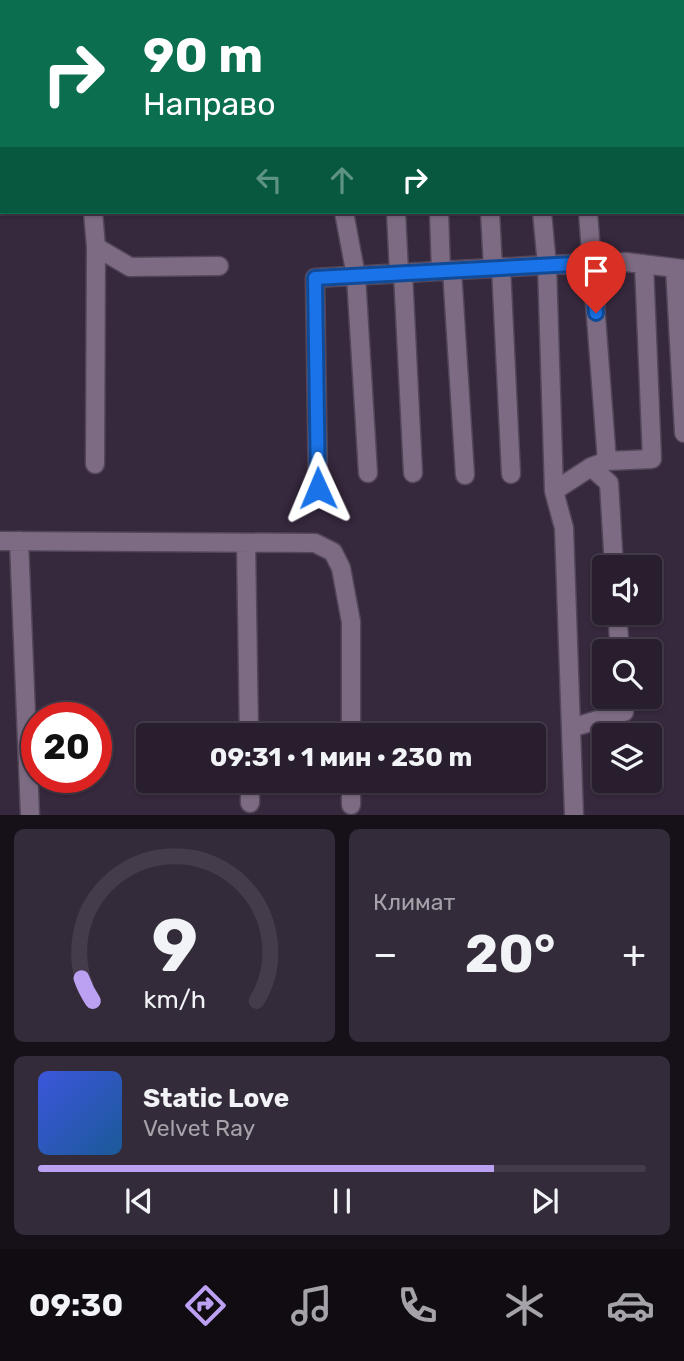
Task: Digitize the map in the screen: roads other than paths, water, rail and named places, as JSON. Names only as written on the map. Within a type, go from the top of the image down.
[{"type":"lane","points":[[93,214],[96,247],[95,464]]},
{"type":"lane","points":[[344,214],[356,276],[368,473]]},
{"type":"lane","points":[[396,214],[413,473]]},
{"type":"lane","points":[[439,214],[447,270],[465,475]]},
{"type":"lane","points":[[489,214],[497,268],[510,474]]},
{"type":"lane","points":[[542,214],[547,265],[554,491],[564,528],[574,815]]},
{"type":"lane","points":[[588,214],[599,464],[609,483],[613,555]]},
{"type":"lane","points":[[96,247],[130,267],[219,266]]},
{"type":"lane","points":[[318,488],[315,278],[626,262],[679,268],[684,433]]},
{"type":"lane","points":[[554,491],[599,464],[652,459],[644,264]]},
{"type":"lane","points":[[0,541],[315,543],[332,552],[341,568],[351,622],[351,723]]},
{"type":"lane","points":[[19,541],[30,815]]},
{"type":"lane","points":[[246,543],[249,723]]},
{"type":"lane","points":[[571,728],[624,712],[624,709]]},
{"type":"lane","points":[[250,793],[250,803]]},
{"type":"lane","points":[[351,793],[351,805]]}]
